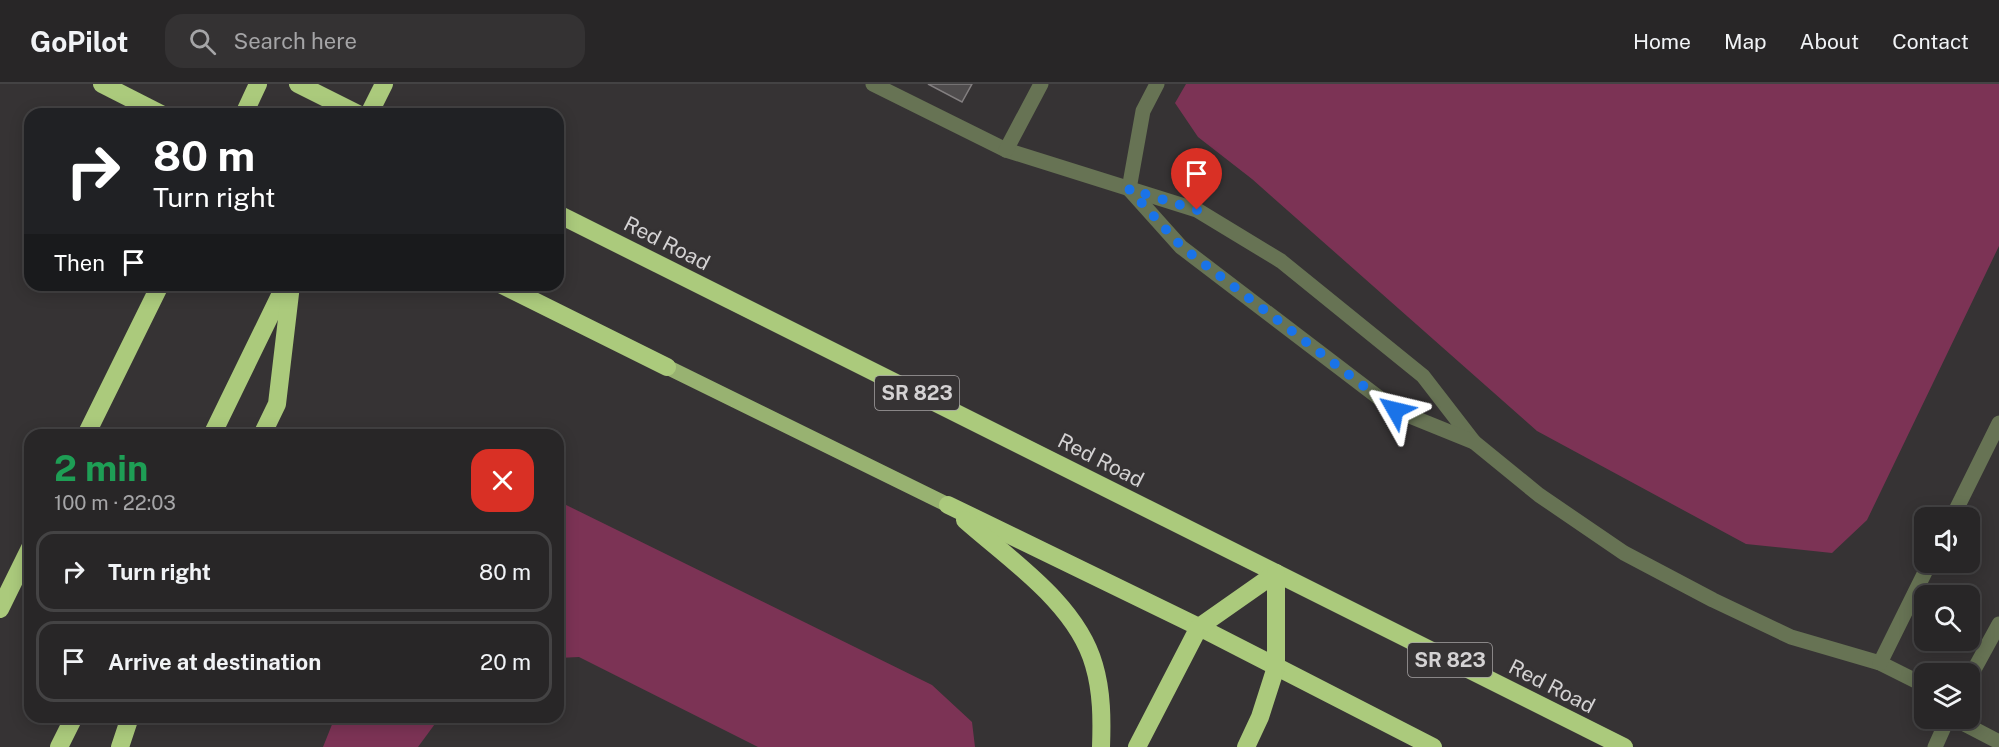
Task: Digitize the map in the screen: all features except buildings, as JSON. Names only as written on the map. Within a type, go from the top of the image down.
[{"type":"highway","points":[[102,84],[149,108]]},
{"type":"highway","points":[[247,108],[258,84]]},
{"type":"highway","points":[[298,84],[346,108]]},
{"type":"highway","points":[[372,108],[384,84]]},
{"type":"highway","name":"Red Road","points":[[564,217],[1624,747]]},
{"type":"highway","points":[[89,429],[156,291]]},
{"type":"highway","points":[[215,429],[282,291]]},
{"type":"highway","points":[[265,429],[277,404],[290,291]]},
{"type":"highway","points":[[514,291],[667,367]]},
{"type":"highway","points":[[948,505],[1199,627],[1433,747]]},
{"type":"highway","points":[[948,505],[1041,588],[1065,612],[1081,637],[1094,664],[1100,693],[1101,747]]},
{"type":"highway","points":[[0,609],[24,560]]},
{"type":"highway","points":[[1137,747],[1199,627],[1276,573]]},
{"type":"highway","points":[[1246,747],[1260,717],[1276,667],[1276,573]]},
{"type":"highway","points":[[59,747],[71,723]]},
{"type":"highway","points":[[120,747],[128,723]]},
{"type":"main road","points":[[667,367],[948,505]]},
{"type":"street","points":[[873,84],[1006,150],[1197,210],[1281,261],[1423,376],[1474,442],[1539,495],[1624,553],[1791,638],[1880,663],[1914,680]]},
{"type":"street","points":[[1006,150],[1041,84]]},
{"type":"street","points":[[1129,189],[1143,111],[1157,84]]},
{"type":"street","points":[[1129,189],[1182,247],[1395,410],[1474,442]]},
{"type":"street","points":[[1959,507],[1995,441],[1999,423]]},
{"type":"street","points":[[1880,663],[1925,573]]},
{"type":"street","points":[[1978,663],[1999,624]]},
{"type":"street","points":[[1935,747],[1943,729]]},
{"type":"street","points":[[1974,729],[1999,742]]},
{"type":"shaded area","points":[[1186,84],[1999,84],[1999,246],[1867,520],[1832,553],[1746,544],[1537,431],[1252,179],[1198,137],[1175,103]]},
{"type":"shaded area","points":[[564,504],[932,685],[972,722],[975,747],[758,747],[579,657],[564,658]]},
{"type":"shaded area","points":[[333,723],[436,723],[418,747],[323,747]]},
{"type":"route","points":[[1197,210],[1129,189],[1182,247],[1395,410]]}]
